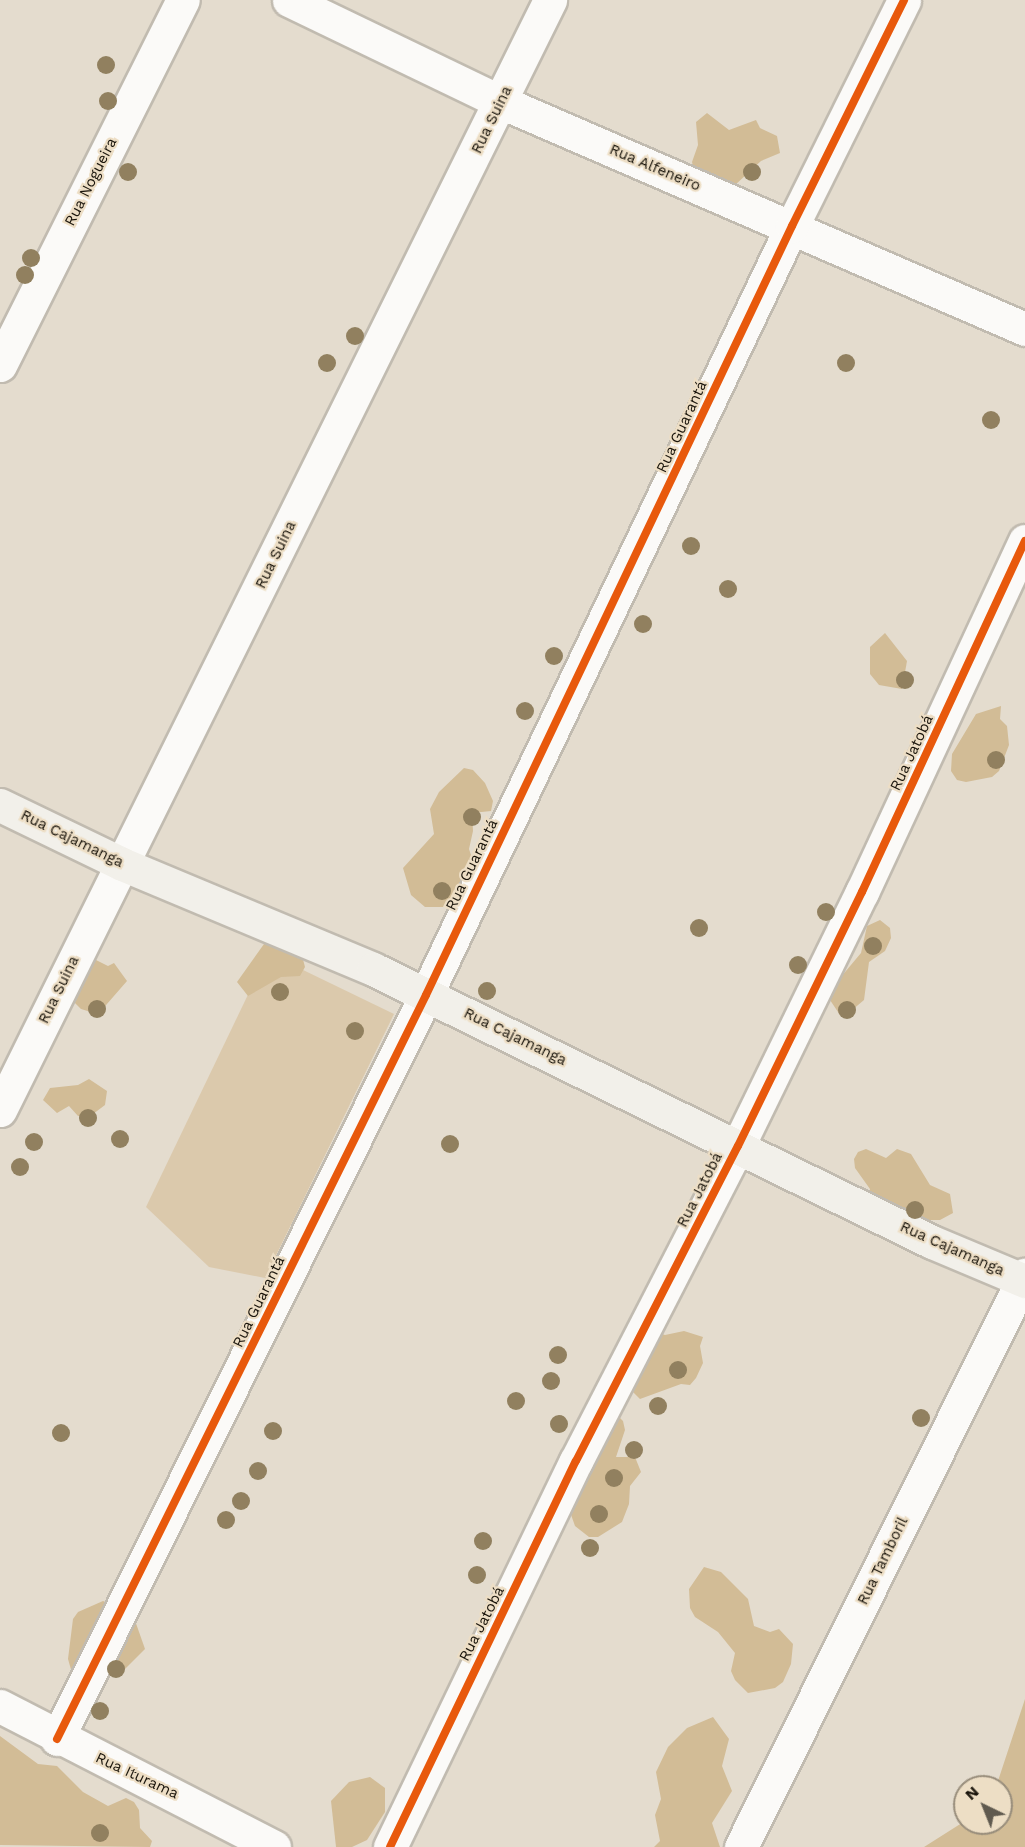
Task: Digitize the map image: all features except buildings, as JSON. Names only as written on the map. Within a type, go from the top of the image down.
[{"type":"street","name":"Rua Nogueira","points":[[0,365],[183,0]]},
{"type":"street","name":"Rua Alfeneiro","points":[[289,0],[501,102],[792,226],[1025,329]]},
{"type":"street","name":"Rua Suina","points":[[0,1110],[550,0]]},
{"type":"street","name":"Rua Guarantá","points":[[57,1739],[426,995],[792,226],[904,0]]},
{"type":"street","name":"Rua Jatobá","points":[[390,1847],[576,1461],[738,1146],[1025,541]]},
{"type":"street","name":"Rua Cajamanga","points":[[0,805],[122,864],[373,969],[932,1242],[1024,1279]]},
{"type":"street","name":"Rua Tamboril","points":[[741,1847],[1024,1279]]},
{"type":"street","name":"Rua Iturama","points":[[0,1706],[57,1739],[194,1803],[274,1847]]},
{"type":"shaded area","points":[[707,113],[729,130],[756,120],[760,128],[777,136],[780,153],[761,161],[734,186],[694,170],[692,162],[698,145],[696,122]]},
{"type":"shaded area","points":[[885,633],[907,661],[902,689],[879,685],[870,674],[870,647]]},
{"type":"shaded area","points":[[1001,706],[1000,719],[1007,726],[1009,745],[999,771],[992,777],[966,782],[957,780],[951,771],[952,754],[976,714]]},
{"type":"shaded area","points":[[464,768],[473,770],[485,783],[493,801],[491,811],[472,813],[473,831],[469,849],[478,876],[455,907],[425,907],[411,895],[403,868],[434,834],[430,809],[439,792]]},
{"type":"shaded area","points":[[880,920],[890,928],[891,938],[885,951],[869,962],[864,1000],[845,1016],[840,1015],[830,1000],[830,990],[861,953],[867,926]]},
{"type":"shaded area","points":[[269,937],[300,948],[305,967],[300,976],[281,977],[248,996],[237,982]]},
{"type":"shaded area","points":[[268,953],[394,1014],[265,1278],[209,1267],[146,1207]]},
{"type":"shaded area","points":[[96,960],[108,966],[114,963],[127,981],[100,1012],[94,1013],[81,1009],[71,999],[87,962]]},
{"type":"shaded area","points":[[89,1079],[107,1091],[105,1105],[93,1114],[78,1116],[69,1106],[57,1113],[43,1100],[50,1088],[78,1085]]},
{"type":"shaded area","points":[[866,1149],[886,1158],[897,1149],[911,1154],[930,1185],[950,1194],[953,1213],[940,1220],[925,1220],[919,1214],[906,1218],[870,1198],[870,1189],[855,1168],[854,1159],[858,1152]]},
{"type":"shaded area","points":[[684,1331],[703,1337],[700,1346],[703,1363],[696,1378],[690,1385],[681,1384],[640,1399],[628,1387],[656,1332],[665,1335]]},
{"type":"shaded area","points":[[611,1409],[623,1421],[625,1430],[616,1457],[635,1457],[641,1472],[630,1486],[629,1504],[622,1522],[598,1537],[589,1537],[575,1526],[562,1489]]},
{"type":"shaded area","points":[[704,1567],[721,1572],[748,1599],[754,1626],[770,1632],[779,1629],[793,1644],[791,1664],[783,1682],[775,1688],[748,1693],[735,1680],[731,1671],[735,1653],[718,1632],[695,1617],[690,1608],[689,1589]]},
{"type":"shaded area","points":[[103,1601],[132,1612],[145,1649],[118,1676],[72,1673],[68,1659],[73,1619],[78,1612]]},
{"type":"shaded area","points":[[1025,1699],[1025,1847],[924,1847],[953,1829],[953,1835],[1013,1835],[1013,1775],[1000,1775]]},
{"type":"shaded area","points":[[713,1717],[729,1739],[722,1766],[732,1791],[712,1823],[720,1847],[654,1847],[660,1841],[655,1815],[661,1799],[656,1772],[668,1747],[687,1728]]},
{"type":"shaded area","points":[[0,1736],[38,1764],[57,1766],[83,1792],[108,1806],[126,1798],[134,1802],[139,1810],[140,1828],[152,1841],[150,1847],[0,1845]]},
{"type":"shaded area","points":[[370,1777],[385,1788],[385,1812],[367,1840],[352,1847],[336,1847],[331,1801],[349,1782]]},
{"type":"cycle path","points":[[57,1739],[426,995],[792,226],[904,0]]},
{"type":"cycle path","points":[[390,1847],[576,1461],[738,1146],[862,892],[1025,541]]}]
